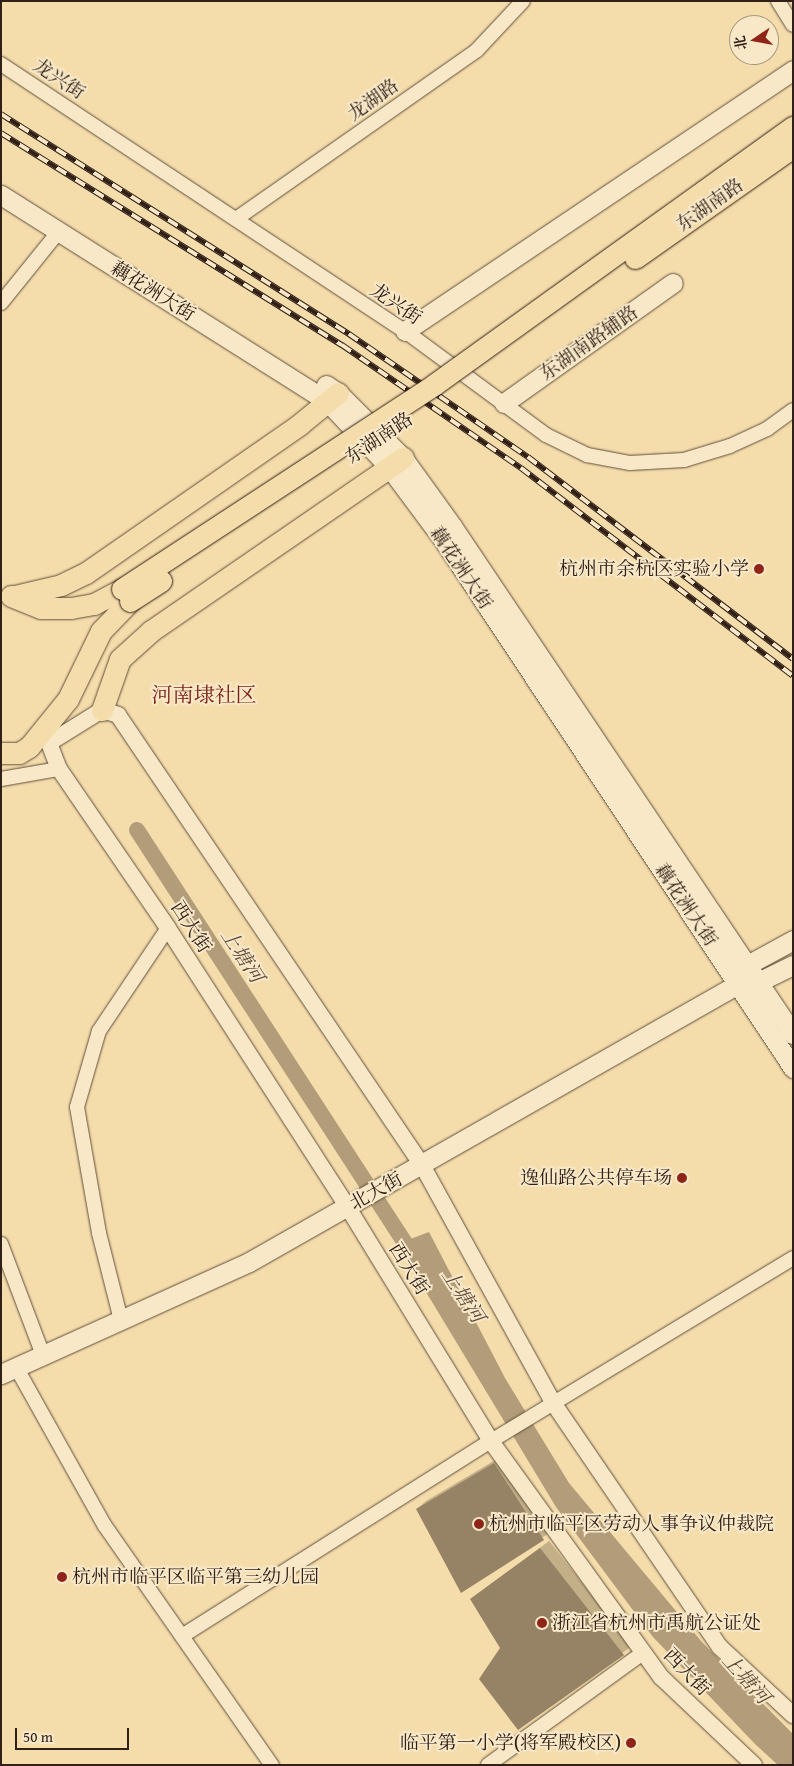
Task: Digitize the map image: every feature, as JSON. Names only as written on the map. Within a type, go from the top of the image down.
[{"type":"main road","points":[[405,331],[793,70]]},
{"type":"main road","name":"东湖南路","points":[[1,753],[19,753],[44,739],[68,699],[101,631],[126,595],[435,384],[793,127]]},
{"type":"main road","name":"东湖南路","points":[[8,596],[41,608],[71,608],[126,595],[402,422],[793,147]]},
{"type":"main road","name":"藕花洲大街","points":[[1,181],[333,397],[396,463],[749,964],[793,1034]]},
{"type":"main road","name":"藕花洲大街","points":[[1,195],[333,397]]},
{"type":"main road","name":"东湖南路辅路","points":[[504,403],[673,283]]},
{"type":"main road","points":[[8,596],[61,586],[86,573],[300,424],[333,397]]},
{"type":"main road","points":[[110,713],[120,659],[151,632],[396,463]]},
{"type":"main road","name":"藕花洲大街","points":[[396,463],[442,538],[793,1068]]},
{"type":"main road","points":[[738,984],[749,964],[793,940]]},
{"type":"main road","points":[[738,984],[760,981],[793,965]]},
{"type":"main road","name":"北大街","points":[[9,1370],[249,1262],[738,984]]},
{"type":"street","name":"龙湖路","points":[[236,219],[477,50],[522,1]]},
{"type":"street","points":[[778,1],[793,24]]},
{"type":"street","name":"龙兴街","points":[[1,64],[405,331],[546,435],[587,455],[630,463],[684,460],[730,446],[767,429],[793,410]]},
{"type":"street","points":[[1,303],[59,232]]},
{"type":"street","points":[[44,739],[110,713],[422,1165],[554,1404],[720,1647],[793,1715]]},
{"type":"street","name":"西大街","points":[[44,739],[59,769],[168,928],[347,1206],[492,1441],[661,1677],[754,1765]]},
{"type":"street","points":[[1,779],[59,769]]},
{"type":"street","points":[[121,1320],[99,1233],[77,1107],[98,1031],[168,928]]},
{"type":"street","points":[[1,1244],[42,1355]]},
{"type":"street","points":[[182,1636],[492,1441],[793,1258]]},
{"type":"street","points":[[9,1370],[105,1526],[272,1765]]},
{"type":"street","points":[[488,1765],[643,1653]]},
{"type":"shaded area","points":[[429,1232],[505,1378],[569,1483],[701,1641],[793,1734],[793,1765],[778,1765],[755,1744],[653,1637],[556,1507],[397,1244]]},
{"type":"building","name":"杭州市临平区劳动人事争议仲裁院","points":[[494,1463],[544,1540],[461,1593],[416,1509]]},
{"type":"building","name":"浙江省杭州市禹航公证处","points":[[540,1548],[624,1655],[518,1730],[479,1679],[500,1648],[470,1599]]},
{"type":"waterway","name":"上塘河","points":[[137,830],[416,1260]]},
{"type":"railway","points":[[1,114],[349,334],[528,457],[793,659]]},
{"type":"railway","points":[[1,133],[342,345],[521,468],[793,676]]},
{"type":"place","name":"杭州市余杭区实验小学","points":[[759,569]]},
{"type":"place","name":"逸仙路公共停车场","points":[[682,1178]]},
{"type":"place","name":"杭州市临平区劳动人事争议仲裁院","points":[[479,1524]]},
{"type":"place","name":"杭州市临平区临平第三幼儿园","points":[[62,1577]]},
{"type":"place","name":"浙江省杭州市禹航公证处","points":[[542,1623]]},
{"type":"place","name":"临平第一小学(将军殿校区)","points":[[631,1743]]},
{"type":"district","name":"河南埭社区","points":[[204,695]]}]
